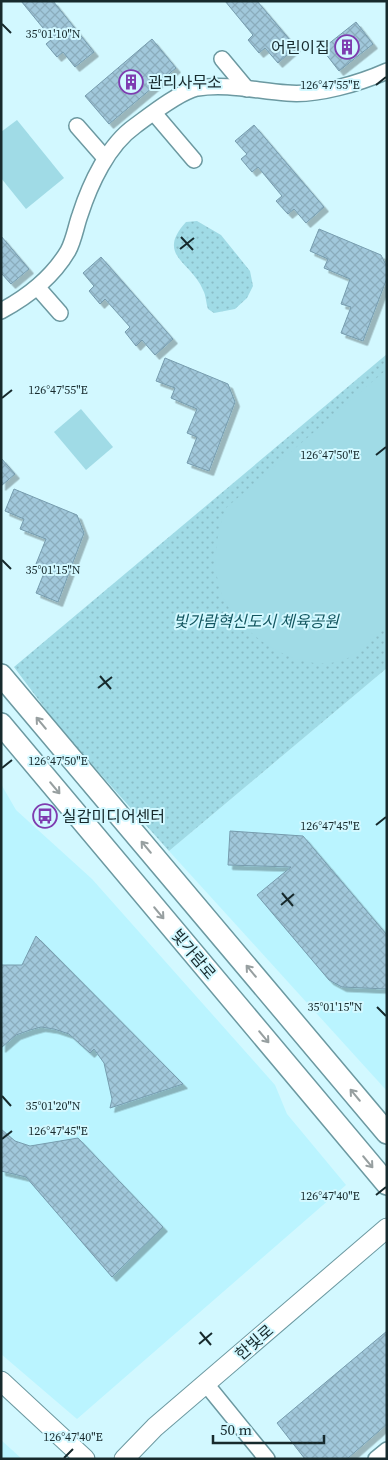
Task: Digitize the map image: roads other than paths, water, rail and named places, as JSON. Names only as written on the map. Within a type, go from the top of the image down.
[{"type":"main road","name":"빛가람로","points":[[1,675],[387,1133]]},
{"type":"main road","name":"빛가람로","points":[[1,724],[387,1184]]},
{"type":"street","points":[[222,59],[248,89]]},
{"type":"street","points":[[1,311],[43,284],[68,250],[90,185],[106,158],[132,127],[154,113],[195,88],[230,86],[290,94],[366,80],[386,73]]},
{"type":"street","points":[[154,113],[194,160]]},
{"type":"street","points":[[77,126],[106,158]]},
{"type":"street","points":[[38,288],[60,314]]},
{"type":"street","name":"한빛로","points":[[124,1459],[155,1427],[387,1228]]},
{"type":"street","points":[[1,1381],[85,1459]]},
{"type":"street","points":[[206,1384],[266,1459]]},
{"type":"street","points":[[376,1459],[387,1450]]},
{"type":"place","name":"어린이집","points":[[347,47]]},
{"type":"place","name":"관리사무소","points":[[131,82]]},
{"type":"place","name":"실감미디어센터","points":[[45,816]]},
{"type":"park label","name":"빛가람혁신도시 체육공원","points":[[256,621]]}]
